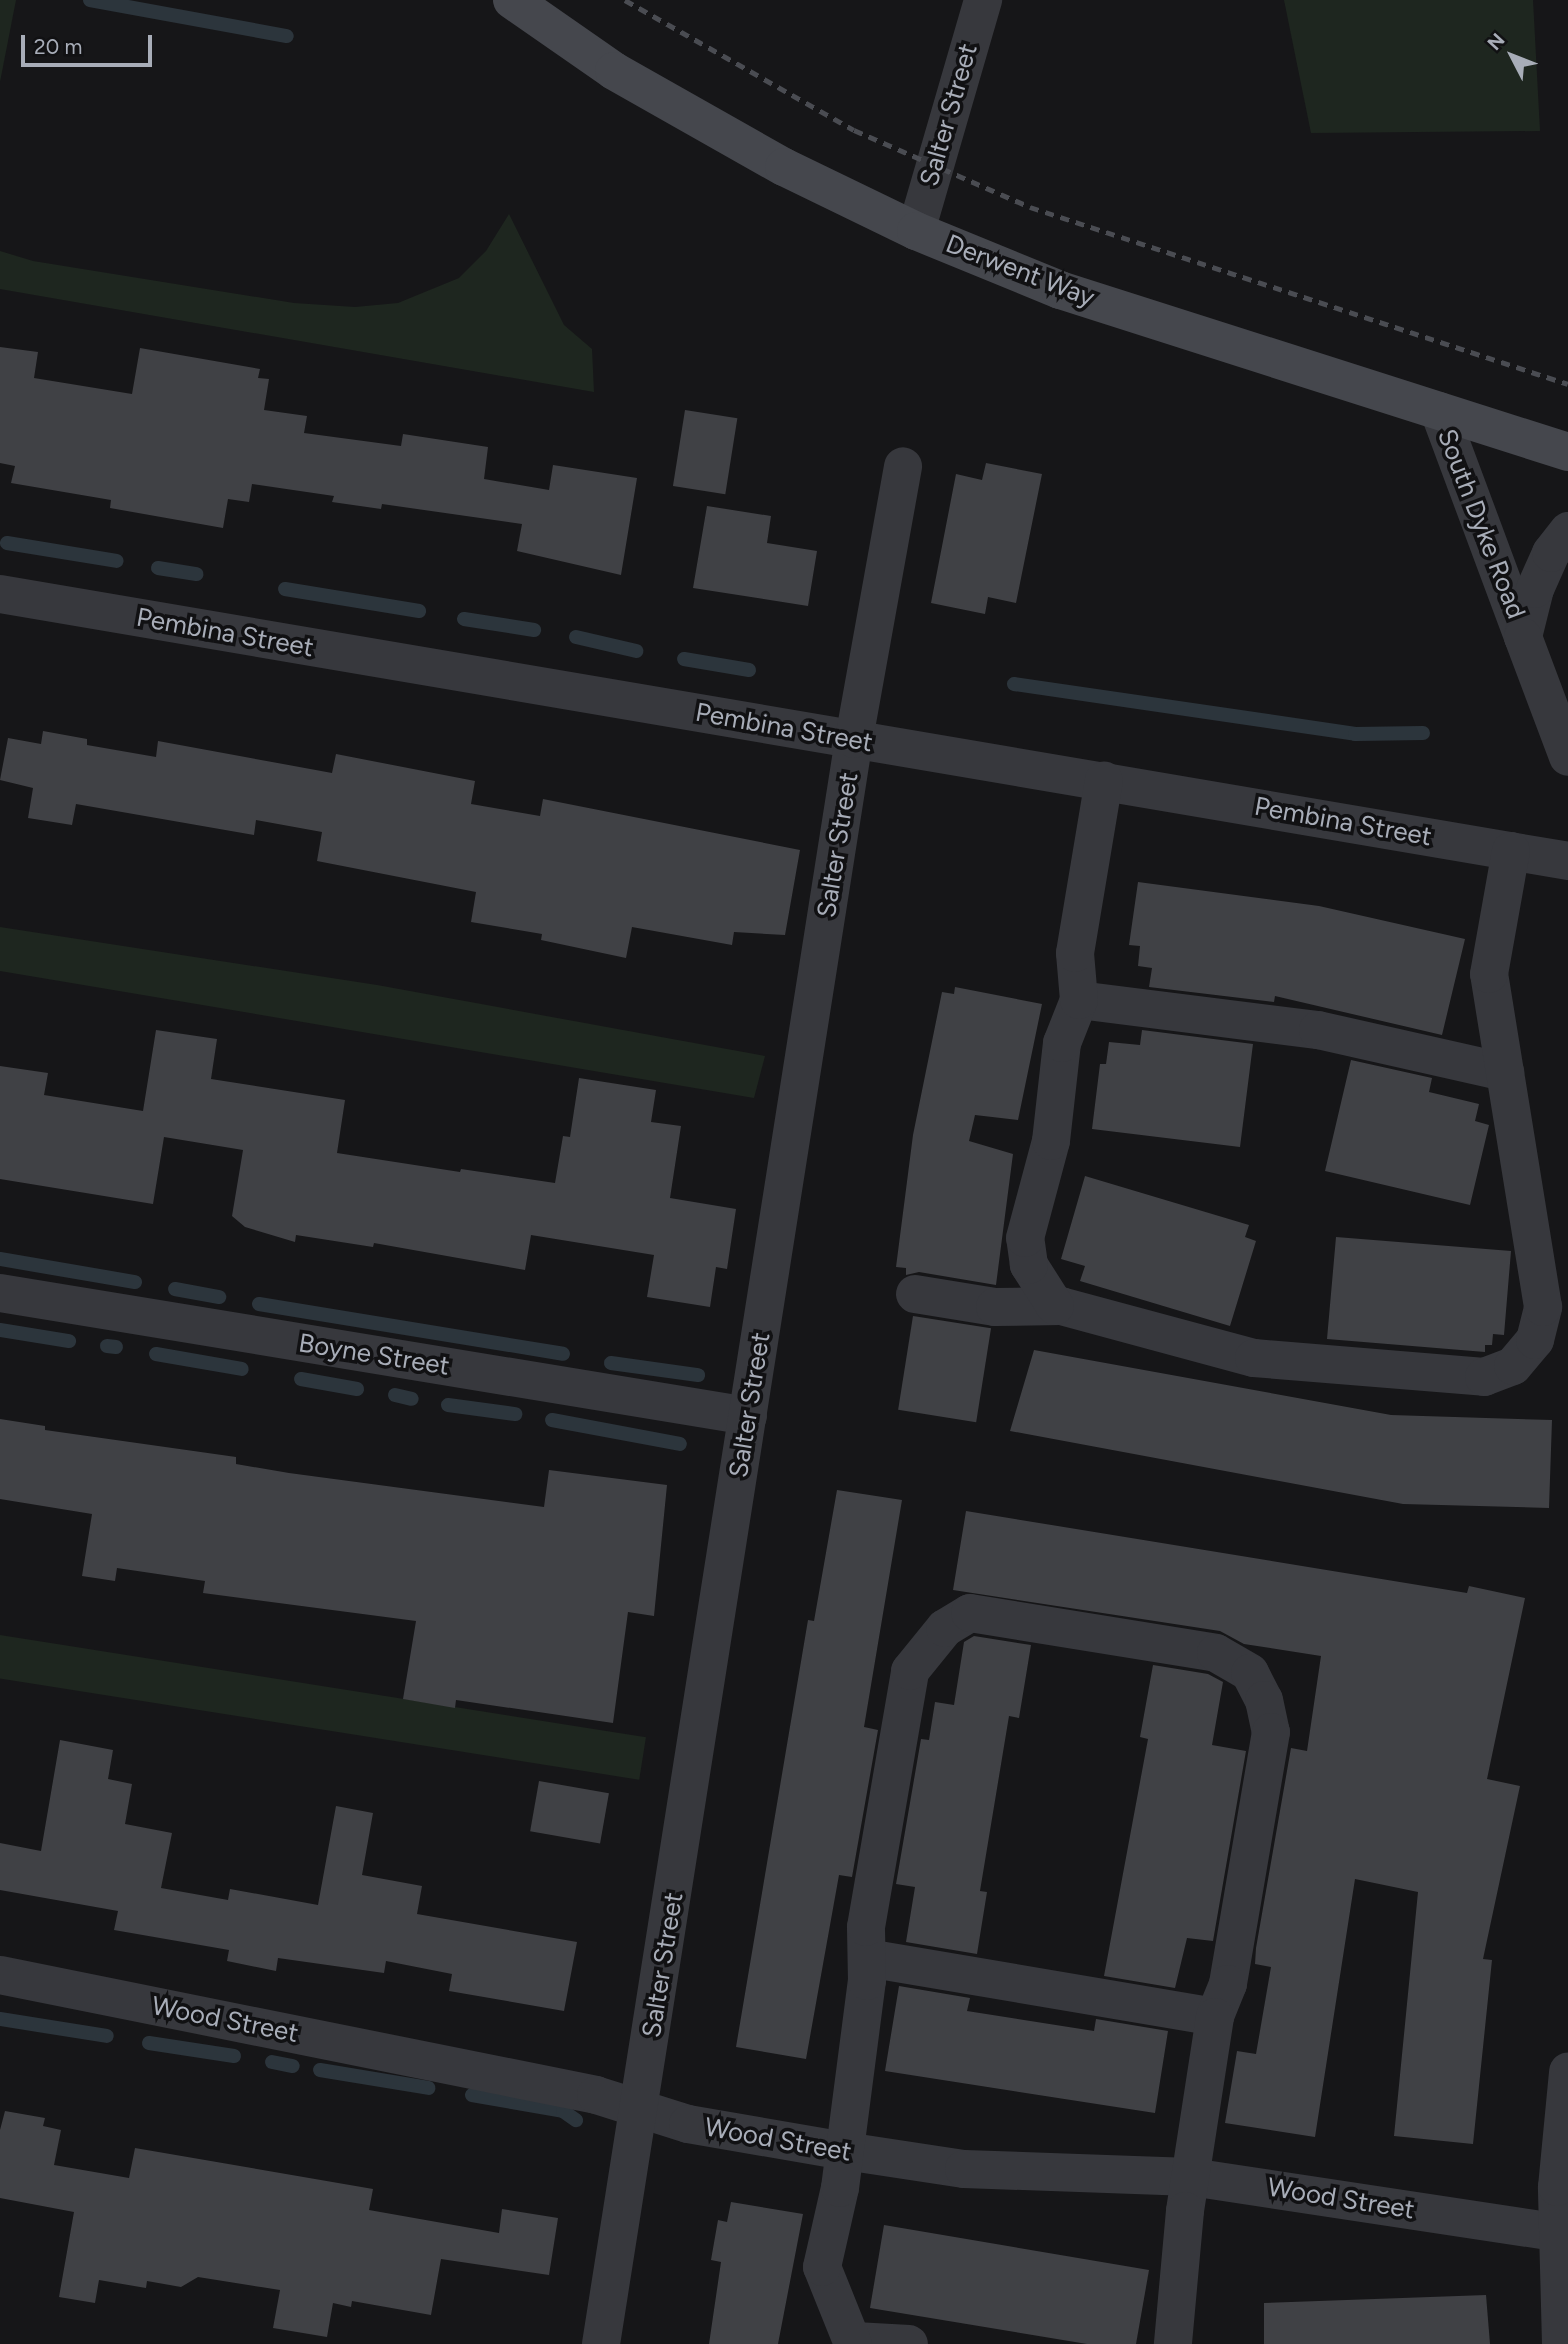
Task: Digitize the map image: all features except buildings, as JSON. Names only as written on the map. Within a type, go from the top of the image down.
[{"type":"main road","name":"Derwent Way","points":[[512,0],[614,71],[784,167],[916,231],[1060,290],[1568,452]]},
{"type":"street","name":"Salter Street","points":[[916,231],[983,0]]},
{"type":"street","name":"South Dyke Road","points":[[1439,411],[1568,757]]},
{"type":"street","name":"Salter Street","points":[[601,2344],[640,2112],[854,739],[903,466]]},
{"type":"street","name":"South Dyke Road","points":[[1523,636],[1535,590],[1551,553],[1568,531]]},
{"type":"street","name":"Pembina Street","points":[[0,594],[1568,861]]},
{"type":"street","points":[[1055,1306],[1029,1265],[1025,1238],[1051,1141],[1062,1043],[1079,1000],[1075,953],[1104,780]]},
{"type":"street","points":[[915,1294],[995,1307],[1055,1306],[1254,1358],[1484,1377],[1513,1366],[1535,1340],[1544,1307],[1489,974],[1511,851]]},
{"type":"street","points":[[1079,1000],[1318,1030],[1505,1072]]},
{"type":"street","name":"Boyne Street","points":[[0,1293],[748,1416]]},
{"type":"street","points":[[909,2344],[854,2343],[822,2267],[845,2151],[867,1958],[866,1927],[909,1671],[945,1628],[970,1614],[1216,1653],[1250,1673],[1264,1700],[1271,1732],[1228,1984],[1215,2017],[1191,2177],[1173,2344]]},
{"type":"street","points":[[867,1958],[1215,2017]]},
{"type":"street","name":"Wood Street","points":[[0,1975],[596,2095],[640,2112],[845,2151],[964,2169],[1191,2177],[1562,2234]]},
{"type":"street","points":[[1561,2344],[1568,2072]]},
{"type":"shaded area","points":[[0,0],[16,0],[0,82]]},
{"type":"shaded area","points":[[1284,0],[1533,0],[1540,131],[1311,133]]},
{"type":"shaded area","points":[[509,214],[564,325],[592,349],[594,392],[0,289],[0,251],[33,261],[294,303],[355,307],[398,303],[459,278],[486,251]]},
{"type":"shaded area","points":[[0,927],[377,985],[765,1056],[754,1098],[0,971]]},
{"type":"shaded area","points":[[0,1635],[646,1737],[639,1780],[0,1679]]},
{"type":"waterway","points":[[90,0],[287,36]]},
{"type":"waterway","points":[[7,543],[117,561]]},
{"type":"waterway","points":[[158,568],[197,574]]},
{"type":"waterway","points":[[285,589],[419,611]]},
{"type":"waterway","points":[[464,619],[534,630]]},
{"type":"waterway","points":[[576,637],[636,651]]},
{"type":"waterway","points":[[684,659],[749,670]]},
{"type":"waterway","points":[[1014,684],[1355,734],[1423,733]]},
{"type":"waterway","points":[[0,1259],[135,1282]]},
{"type":"waterway","points":[[175,1289],[219,1297]]},
{"type":"waterway","points":[[259,1304],[563,1354]]},
{"type":"waterway","points":[[0,1330],[69,1341]]},
{"type":"waterway","points":[[107,1346],[116,1347]]},
{"type":"waterway","points":[[156,1354],[242,1369]]},
{"type":"waterway","points":[[611,1363],[698,1375]]},
{"type":"waterway","points":[[301,1379],[357,1389]]},
{"type":"waterway","points":[[395,1395],[412,1399]]},
{"type":"waterway","points":[[448,1405],[515,1414]]},
{"type":"waterway","points":[[552,1420],[680,1444]]},
{"type":"waterway","points":[[0,2019],[107,2036]]},
{"type":"waterway","points":[[149,2043],[234,2056]]},
{"type":"waterway","points":[[272,2062],[293,2066]]},
{"type":"waterway","points":[[320,2070],[429,2088]]},
{"type":"waterway","points":[[472,2095],[563,2111],[576,2120]]},
{"type":"railway","points":[[625,0],[854,130],[1030,207],[1568,384]]}]
